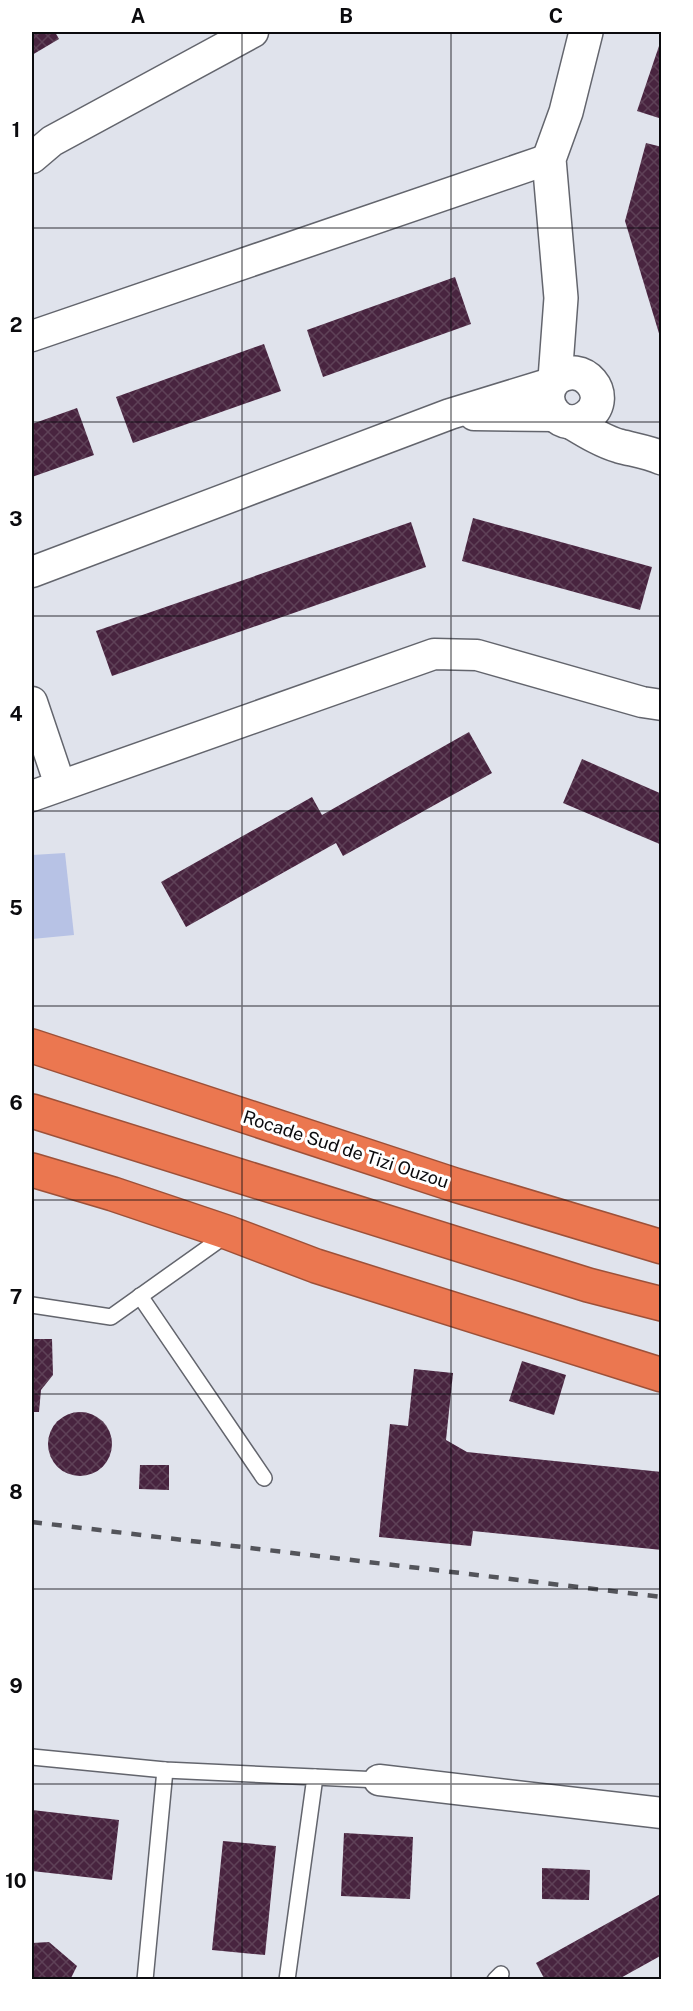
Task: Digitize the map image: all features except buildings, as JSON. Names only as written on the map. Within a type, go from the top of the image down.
[{"type":"highway","name":"Rocade Sud de Tizi Ouzou","points":[[32,1046],[455,1185],[662,1247]]},
{"type":"highway","points":[[32,1111],[577,1281],[662,1304]]},
{"type":"highway","points":[[32,1170],[114,1194],[229,1233],[316,1266],[662,1375]]},
{"type":"street","points":[[32,158],[52,141],[253,32]]},
{"type":"street","points":[[586,32],[566,112],[549,159],[561,298],[553,381],[548,388],[547,401],[549,407],[563,419],[590,434],[617,446],[656,455]]},
{"type":"street","points":[[32,336],[549,159]]},
{"type":"street","points":[[450,414],[563,419],[587,417],[593,411],[597,395],[561,298]]},
{"type":"street","points":[[32,572],[450,414],[553,381],[567,372],[581,374],[591,382],[611,413],[656,455]]},
{"type":"street","points":[[32,796],[434,654],[477,655],[631,699],[662,705]]},
{"type":"street","points":[[32,702],[60,785]]},
{"type":"street","points":[[379,1780],[662,1813]]},
{"type":"lane","points":[[32,1305],[111,1317],[229,1233]]},
{"type":"lane","points":[[140,1296],[264,1478]]},
{"type":"lane","points":[[32,1757],[165,1770],[379,1780]]},
{"type":"lane","points":[[145,1980],[165,1770]]},
{"type":"lane","points":[[287,1980],[315,1777]]},
{"type":"shaded area","points":[[65,853],[74,935],[32,939],[32,855]]},
{"type":"railway","points":[[32,1522],[662,1597]]}]
